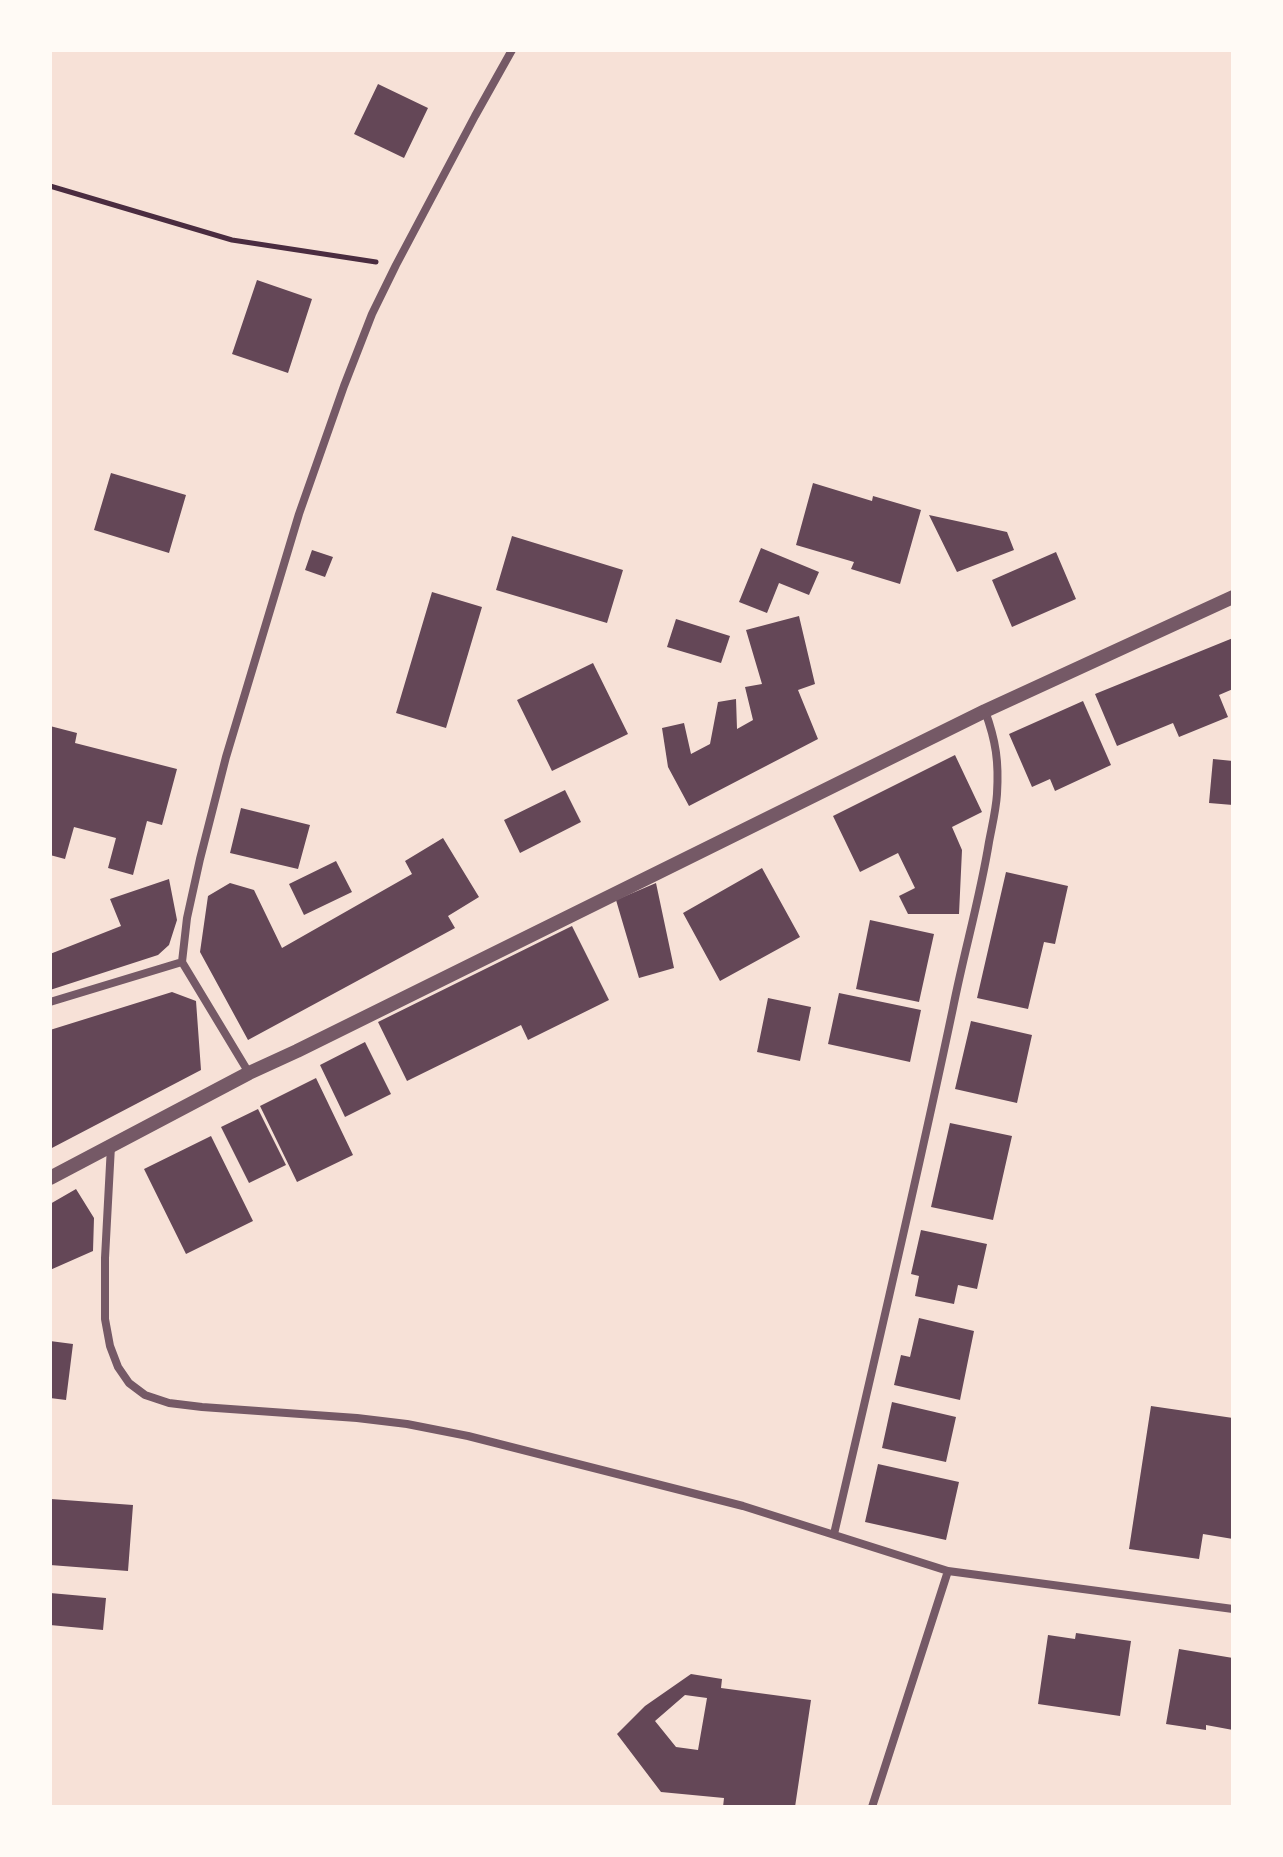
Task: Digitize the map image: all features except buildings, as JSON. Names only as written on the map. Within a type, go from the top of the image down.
[{"type":"street","points":[[249,1073],[182,962],[187,918],[226,757],[299,514],[372,314],[512,50]]},
{"type":"street","points":[[50,1178],[249,1073],[985,711],[1233,597]]},
{"type":"street","points":[[834,1534],[978,904],[997,798],[998,767],[994,736],[985,711]]},
{"type":"street","points":[[50,1002],[182,962]]},
{"type":"street","points":[[112,1145],[105,1258],[105,1319],[118,1367],[129,1383],[145,1395],[169,1403],[202,1407],[407,1424],[468,1436],[743,1506],[948,1571],[1233,1609]]},
{"type":"street","points":[[872,1807],[948,1571]]},
{"type":"path","points":[[50,186],[232,240],[396,265]]}]
